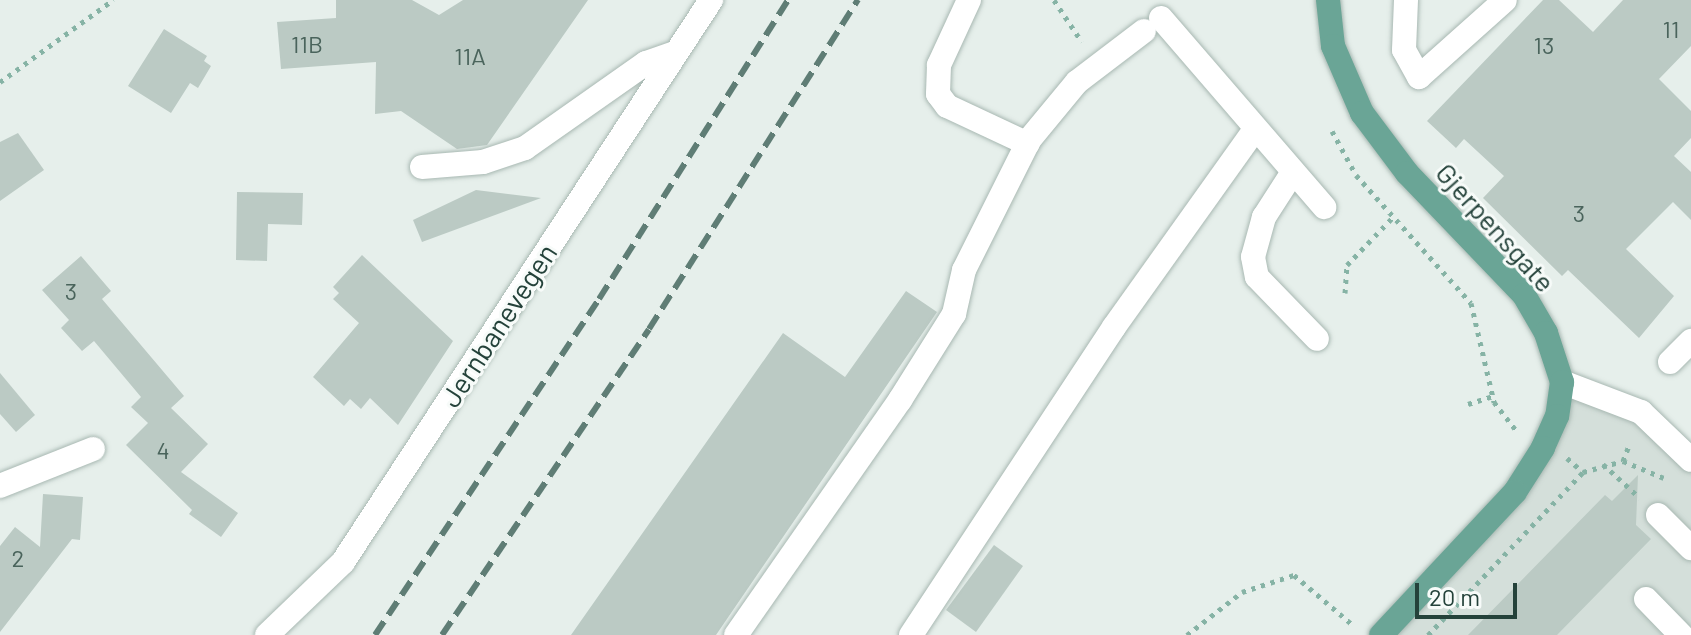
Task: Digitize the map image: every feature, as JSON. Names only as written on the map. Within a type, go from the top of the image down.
[{"type":"main road","name":"Gjerpensgate","points":[[1328,0],[1333,46],[1362,113],[1407,173],[1524,295],[1546,333],[1562,382]]},
{"type":"main road","points":[[1381,635],[1515,492],[1553,427],[1562,382]]},
{"type":"street","name":"Jernbanevegen","points":[[267,635],[306,603],[343,562],[711,0]]},
{"type":"street","points":[[969,0],[939,65],[938,94],[947,106],[1028,144]]},
{"type":"street","points":[[1406,0],[1404,50],[1419,77],[1505,0]]},
{"type":"street","points":[[736,635],[900,400],[954,314],[964,270],[1028,144],[1101,61],[1152,24],[1255,129],[1324,207]]},
{"type":"street","points":[[422,167],[483,162],[525,148],[646,63],[675,53]]},
{"type":"street","points":[[911,635],[1114,327],[1255,129]]},
{"type":"street","points":[[1293,172],[1264,217],[1253,257],[1257,277],[1317,339]]},
{"type":"street","points":[[1670,362],[1691,341]]},
{"type":"street","points":[[1562,382],[1641,412],[1691,460]]},
{"type":"street","points":[[0,486],[93,449]]},
{"type":"street","points":[[1658,515],[1691,548]]},
{"type":"street","points":[[1646,599],[1681,635]]},
{"type":"street","points":[[295,635],[306,603]]},
{"type":"path","points":[[0,82],[113,0]]},
{"type":"path","points":[[1054,0],[1070,30],[1101,61]]},
{"type":"path","points":[[1332,131],[1356,175],[1471,303],[1492,396],[1522,436]]},
{"type":"path","points":[[1345,293],[1347,265],[1394,216]]},
{"type":"path","points":[[1468,404],[1492,396]]},
{"type":"path","points":[[1623,461],[1630,443]]},
{"type":"path","points":[[1563,455],[1583,472]]},
{"type":"path","points":[[1428,635],[1583,472],[1603,463],[1623,461],[1671,484]]},
{"type":"path","points":[[1603,463],[1658,515]]},
{"type":"path","points":[[1187,635],[1242,592],[1294,575],[1365,635]]},
{"type":"shaded area","points":[[1562,382],[1590,388],[1691,460],[1691,635],[1381,635],[1515,492]]},
{"type":"building","points":[[336,0],[412,0],[439,15],[463,0],[588,0],[487,145],[457,149],[401,111],[375,114],[376,62],[281,69],[277,22],[336,18]]},
{"type":"building","points":[[1543,0],[1559,0],[1593,32],[1623,0],[1691,0],[1691,46],[1659,79],[1691,111],[1691,138],[1674,156],[1691,172],[1691,220],[1673,202],[1626,249],[1674,296],[1639,338],[1568,270],[1562,276],[1483,198],[1504,176],[1464,139],[1456,148],[1427,121]]},
{"type":"building","points":[[164,29],[207,56],[204,61],[211,66],[198,88],[190,83],[171,113],[128,86]]},
{"type":"building","points":[[18,133],[44,170],[0,201],[0,142]]},
{"type":"building","points":[[476,190],[541,198],[422,242],[413,220]]},
{"type":"building","points":[[237,192],[303,193],[302,225],[268,224],[267,261],[236,260]]},
{"type":"building","points":[[362,255],[453,341],[398,425],[370,398],[361,409],[350,399],[344,406],[313,377],[359,323],[333,299],[339,293],[333,287]]},
{"type":"building","points":[[81,256],[111,291],[102,299],[184,396],[171,408],[208,444],[181,472],[238,513],[221,537],[189,514],[192,510],[126,445],[148,423],[131,407],[141,397],[94,341],[82,351],[61,328],[69,320],[42,290]]},
{"type":"building","points":[[906,291],[937,312],[716,635],[571,635],[783,333],[845,377]]},
{"type":"building","points":[[0,373],[35,415],[16,432],[0,414]]},
{"type":"building","points":[[1638,475],[1636,525],[1651,539],[1557,635],[1468,635],[1605,495],[1612,501]]},
{"type":"building","points":[[43,494],[83,497],[80,540],[72,539],[0,632],[0,546],[15,527],[40,547]]},
{"type":"building","points":[[994,545],[1023,566],[976,632],[946,610]]},
{"type":"railway","points":[[375,635],[599,299],[788,0]]},
{"type":"railway","points":[[442,635],[649,329],[858,0]]}]
